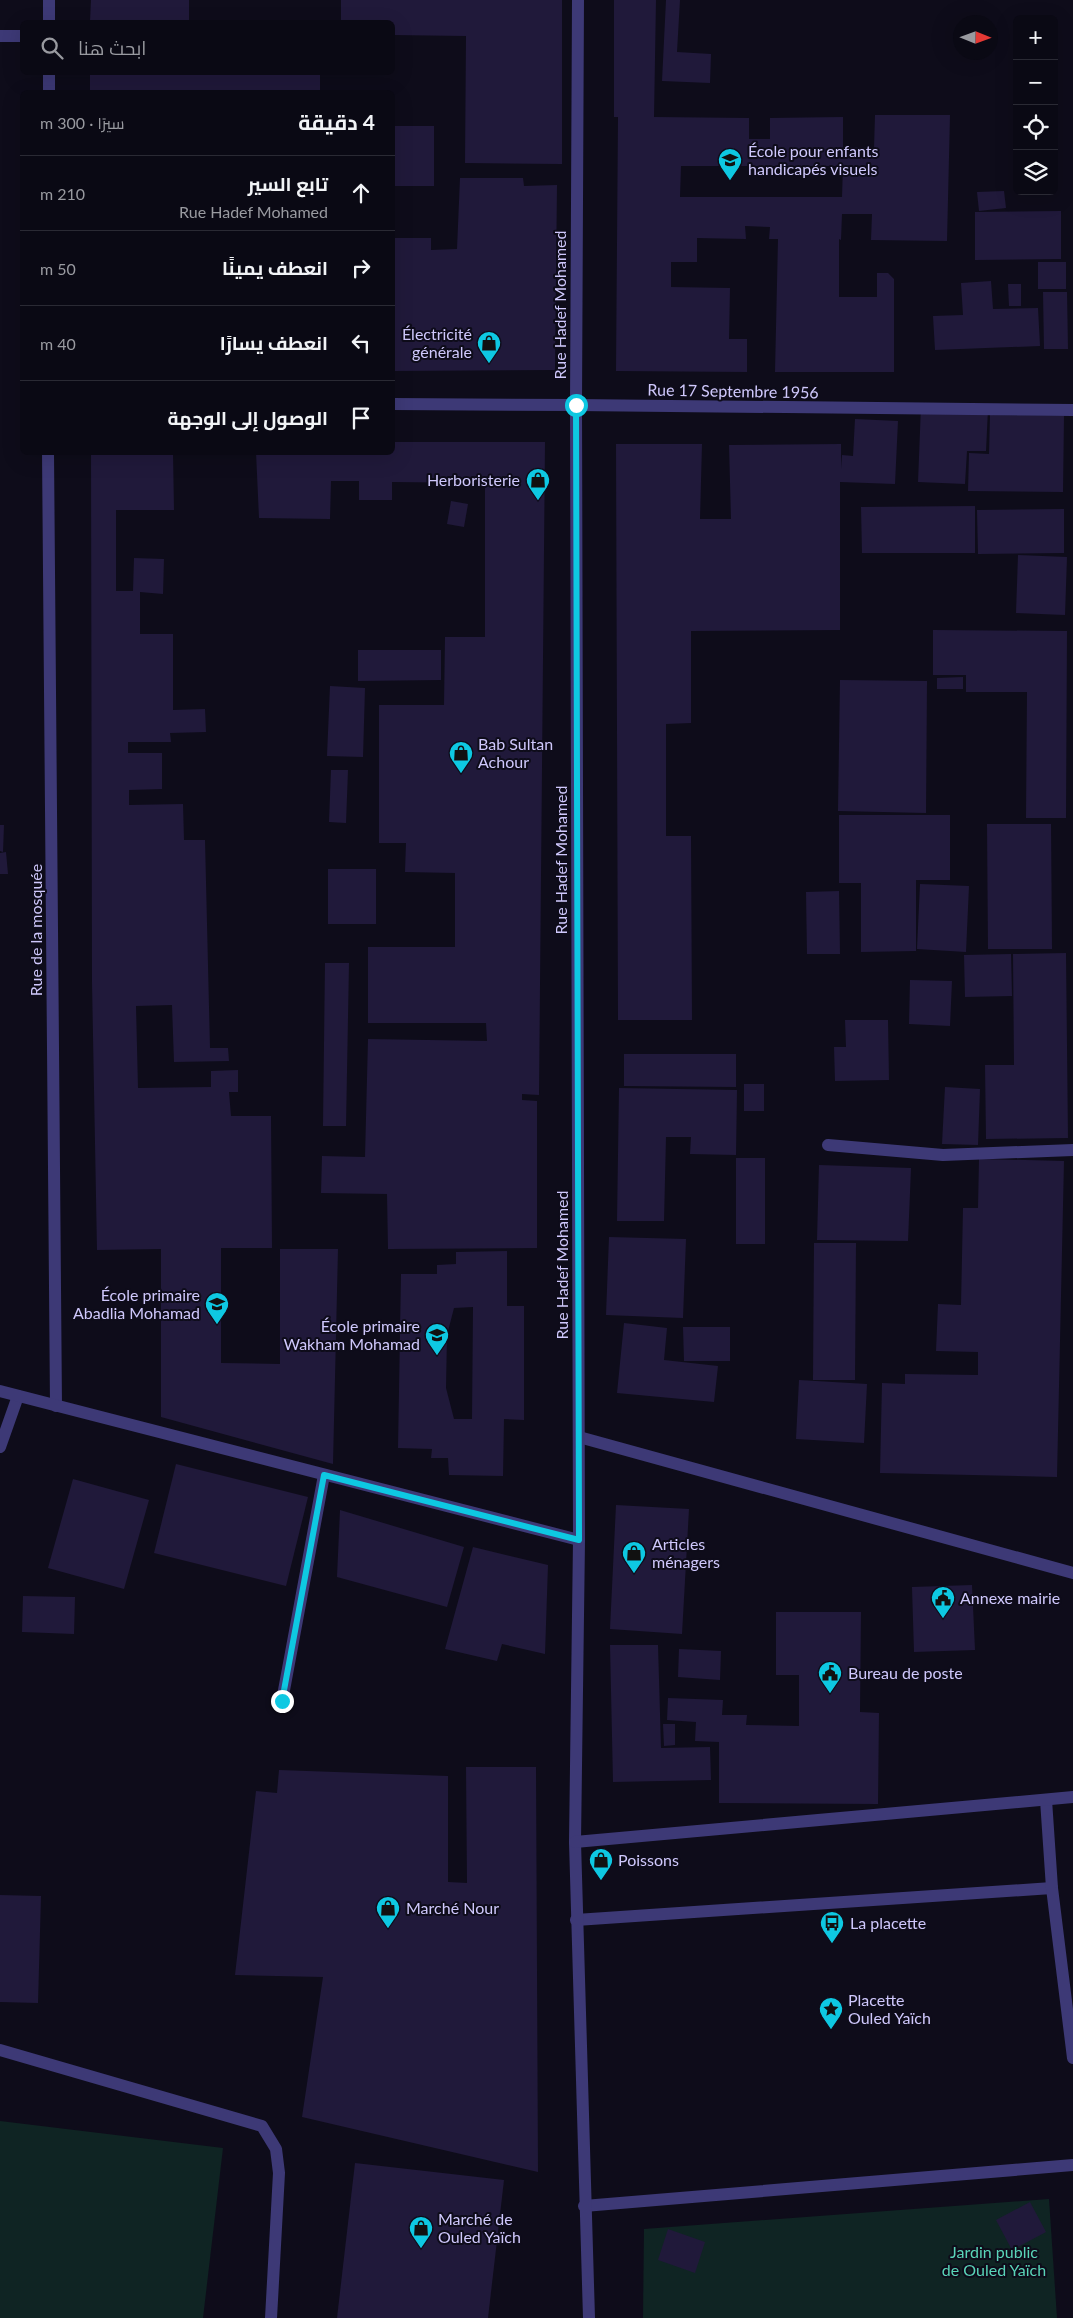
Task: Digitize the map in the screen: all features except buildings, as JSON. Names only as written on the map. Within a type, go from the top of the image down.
[{"type":"street","points":[[49,0],[49,20]]},
{"type":"street","name":"Rue Hadef Mohamed","points":[[578,0],[576,405],[579,1540],[575,1842],[588,2318]]},
{"type":"street","points":[[0,36],[20,36]]},
{"type":"street","points":[[48,90],[49,75]]},
{"type":"street","name":"Rue 17 Septembre 1956","points":[[395,404],[1073,410]]},
{"type":"street","name":"Rue de la mosquée","points":[[48,455],[56,1406]]},
{"type":"street","points":[[828,1145],[943,1155],[1073,1150]]},
{"type":"street","points":[[0,1391],[579,1540]]},
{"type":"street","points":[[0,1447],[18,1396]]},
{"type":"street","points":[[579,1437],[1073,1573]]},
{"type":"street","points":[[282,1701],[324,1475]]},
{"type":"street","points":[[575,1842],[1073,1797]]},
{"type":"street","points":[[1046,1800],[1052,1888],[1073,2058]]},
{"type":"street","points":[[576,1920],[1052,1888]]},
{"type":"street","points":[[0,2050],[262,2126],[276,2149],[279,2173],[270,2318]]},
{"type":"street","points":[[584,2206],[1073,2165]]},
{"type":"green space","points":[[0,2121],[223,2148],[203,2318],[0,2318]]},
{"type":"green space","name":"Jardin public de Ouled Yaïch","points":[[1049,2199],[1057,2318],[643,2318],[644,2229]]},
{"type":"place","name":"École pour enfants handicapés visuels","points":[[730,181]]},
{"type":"place","name":"Électricité générale","points":[[489,364]]},
{"type":"place","name":"Herboristerie","points":[[538,501]]},
{"type":"place","name":"Bab Sultan Achour","points":[[461,774]]},
{"type":"place","name":"École primaire Abadlia Mohamad","points":[[217,1325]]},
{"type":"place","name":"École primaire Wakham Mohamad","points":[[437,1356]]},
{"type":"place","name":"Articles ménagers","points":[[634,1574]]},
{"type":"place","name":"Annexe mairie","points":[[943,1619]]},
{"type":"place","name":"Bureau de poste","points":[[830,1694]]},
{"type":"place","name":"Poissons","points":[[601,1881]]},
{"type":"place","name":"Marché Nour","points":[[388,1929]]},
{"type":"place","name":"La placette","points":[[832,1944]]},
{"type":"place","name":"Placette Ouled Yaïch","points":[[831,2030]]},
{"type":"place","name":"Marché de Ouled Yaïch","points":[[421,2249]]},
{"type":"route","points":[[282,1701],[324,1475],[579,1540],[576,405]]}]
